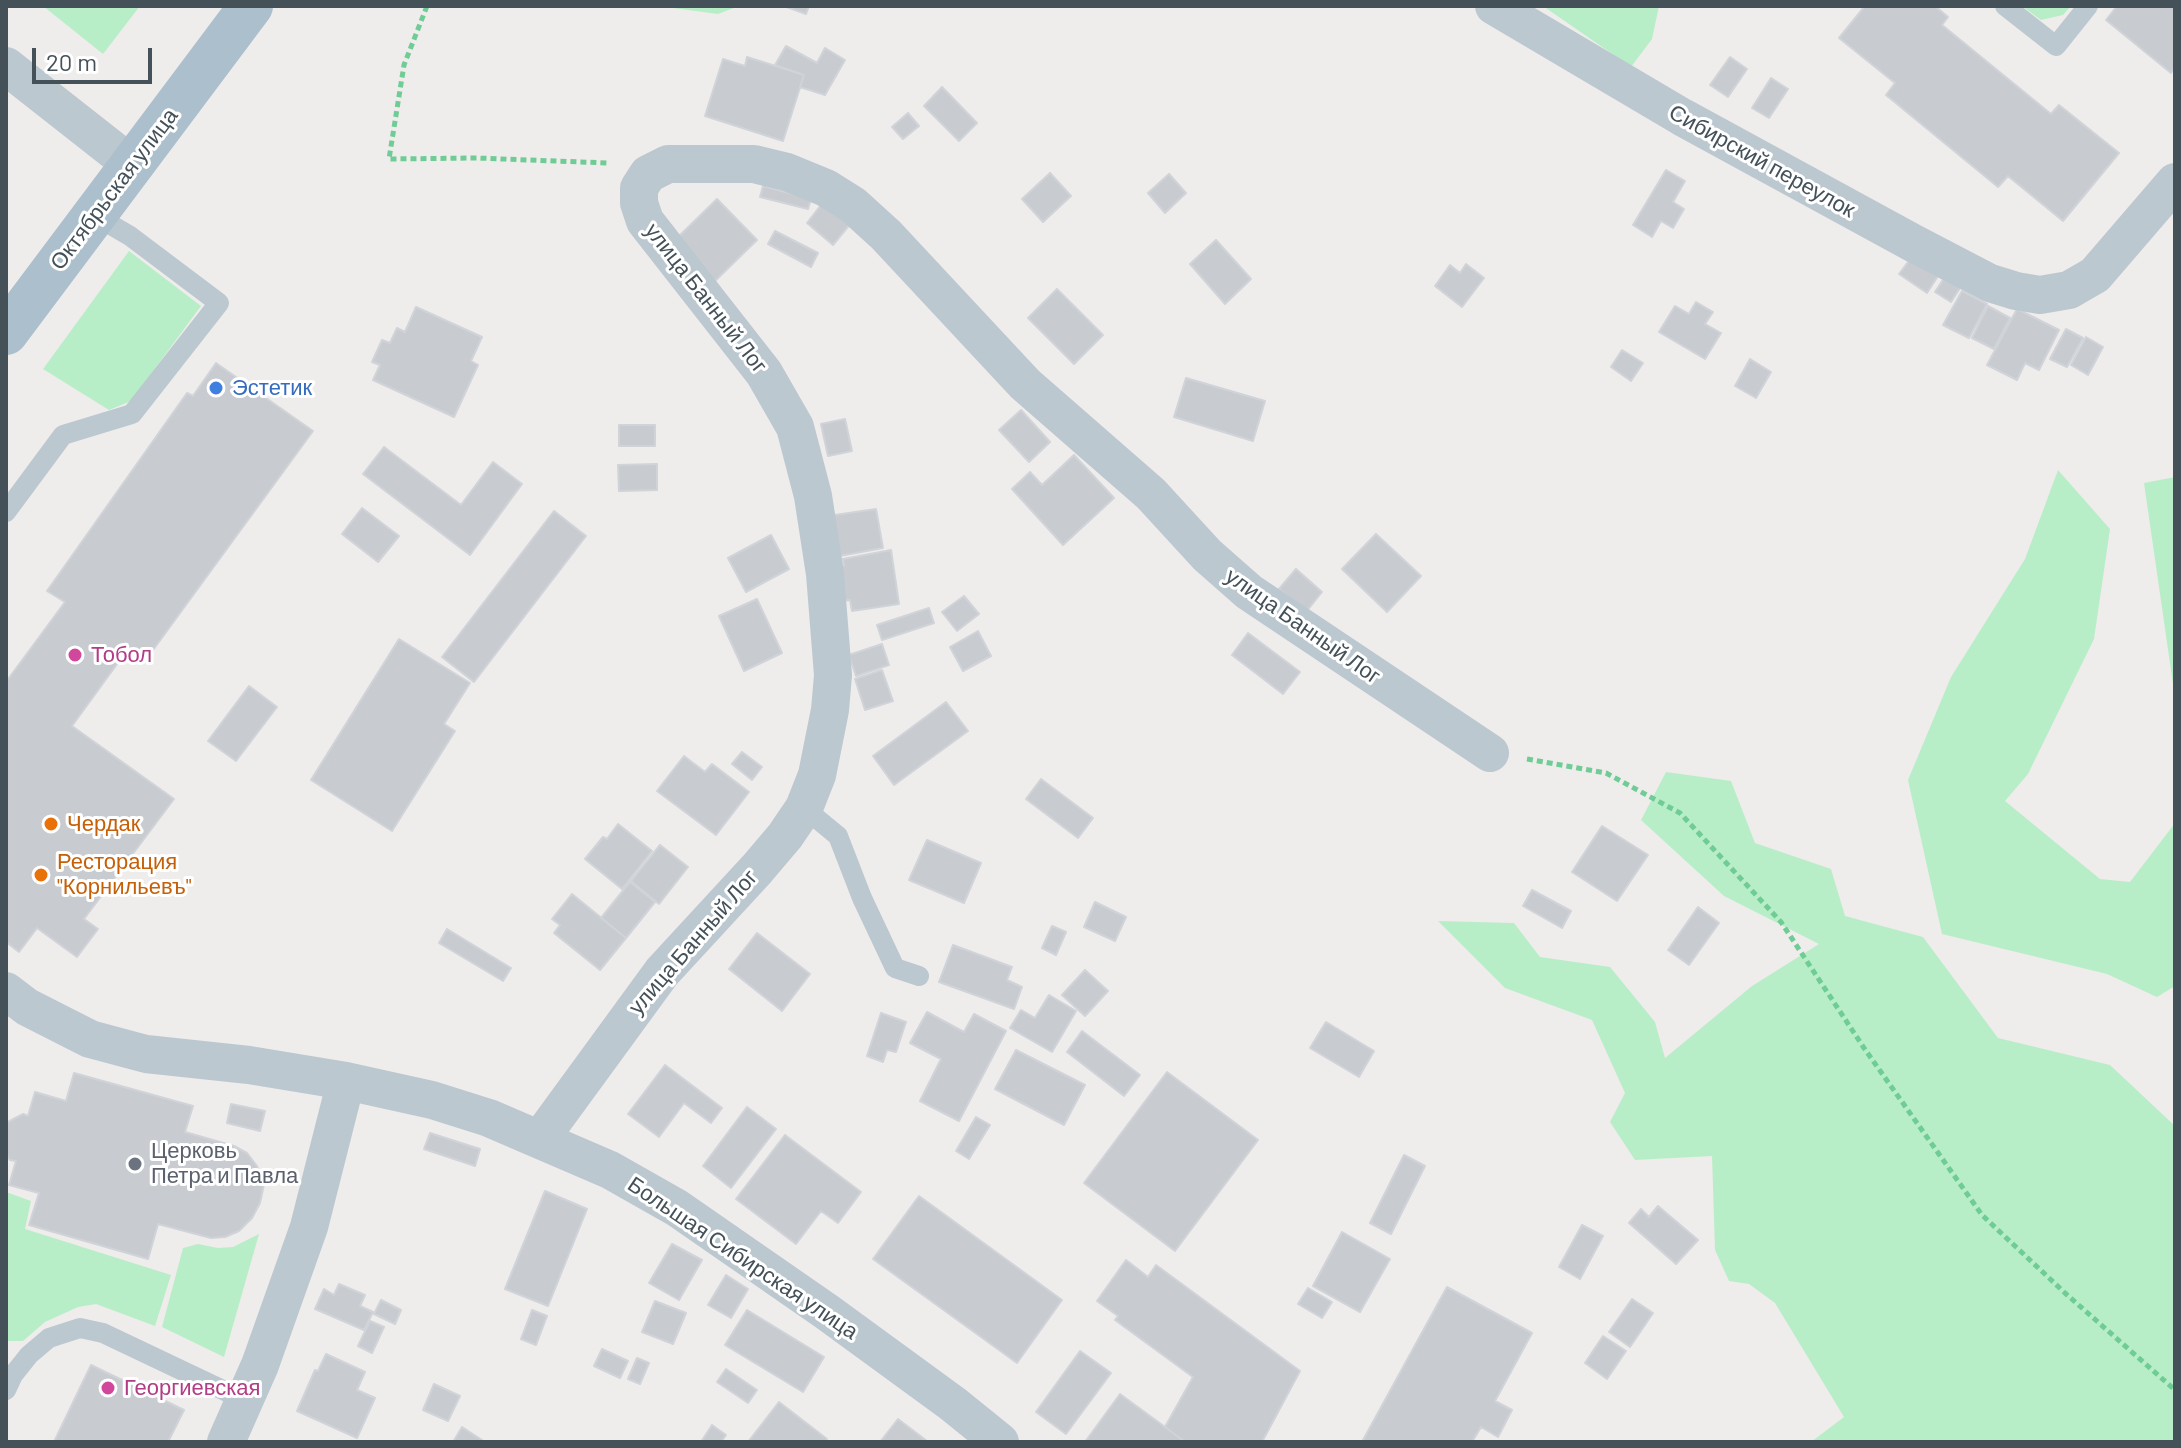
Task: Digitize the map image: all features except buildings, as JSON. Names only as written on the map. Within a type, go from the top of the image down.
[{"type":"main road","name":"Октябрьская улица","points":[[6,333],[251,6]]},
{"type":"street","name":"Сибирский переулок","points":[[1494,6],[1682,117],[1913,243],[1990,283],[2016,291],[2040,295],[2069,290],[2095,275],[2175,182]]},
{"type":"street","points":[[6,66],[132,165]]},
{"type":"street","name":"улица Банный Лог","points":[[540,1139],[662,972],[757,869],[804,808],[824,748],[833,675],[825,574],[810,483],[795,427],[764,373],[645,221],[639,203],[639,188],[648,174],[668,164],[754,164],[787,172],[826,188],[853,205],[886,235],[1025,384],[1151,494],[1207,555],[1249,592],[1490,753]]},
{"type":"street","name":"Большая Сибирская улица","points":[[6,991],[27,1007],[90,1039],[132,1050],[346,1081],[432,1100],[540,1139],[610,1170],[677,1208],[827,1312],[992,1439]]},
{"type":"street","points":[[226,1442],[260,1365],[309,1227],[346,1081]]},
{"type":"lane","points":[[2005,6],[2056,46],[2088,6]]},
{"type":"lane","points":[[6,512],[63,435],[132,414],[219,303],[130,236],[94,215]]},
{"type":"lane","points":[[804,808],[838,836],[862,898],[895,968],[919,976]]},
{"type":"lane","points":[[6,1390],[29,1355],[49,1338],[80,1328],[103,1333],[244,1400]]},
{"type":"path","points":[[427,6],[404,65],[389,159],[477,158],[612,163],[648,174]]},
{"type":"path","points":[[1490,753],[1606,773],[1680,813],[1781,922],[1864,1048],[1982,1215],[2175,1390]]},
{"type":"green space","points":[[43,6],[140,6],[103,54]]},
{"type":"green space","points":[[658,6],[739,6],[718,14]]},
{"type":"green space","points":[[1543,6],[1659,6],[1652,39],[1631,67]]},
{"type":"green space","points":[[2022,6],[2071,6],[2063,15],[2041,20]]},
{"type":"green space","points":[[129,251],[201,306],[131,401],[109,410],[43,369]]},
{"type":"green space","points":[[2058,470],[2110,529],[2094,639],[2028,774],[2005,801],[2100,879],[2130,882],[2175,823],[2175,986],[2157,997],[2107,974],[1942,934],[1908,780],[1951,677],[2025,559]]},
{"type":"green space","points":[[2175,477],[2175,698],[2144,483]]},
{"type":"green space","points":[[1666,772],[1731,781],[1755,843],[1831,869],[1845,916],[1923,937],[1998,1038],[2110,1065],[2175,1126],[2175,1442],[1811,1442],[1844,1417],[1775,1303],[1749,1284],[1729,1281],[1715,1250],[1712,1156],[1635,1160],[1610,1122],[1625,1093],[1592,1020],[1505,988],[1438,921],[1514,923],[1540,957],[1610,967],[1655,1022],[1665,1058],[1752,986],[1819,944],[1724,896],[1641,820]]},
{"type":"green space","points":[[6,1192],[31,1201],[25,1229],[171,1275],[155,1326],[96,1304],[78,1307],[45,1322],[23,1341],[6,1341]]},
{"type":"green space","points":[[259,1234],[224,1357],[162,1327],[183,1248],[198,1244],[233,1247]]},
{"type":"place","name":"Эстетик","points":[[216,388]]},
{"type":"place","name":"Тобол","points":[[75,655]]},
{"type":"place","name":"Чердак","points":[[51,824]]},
{"type":"place","name":"Ресторация \"Корнильевъ\"","points":[[41,875]]},
{"type":"place","name":"Церковь Петра и Павла","points":[[135,1164]]},
{"type":"place","name":"Георгиевская","points":[[108,1388]]}]
